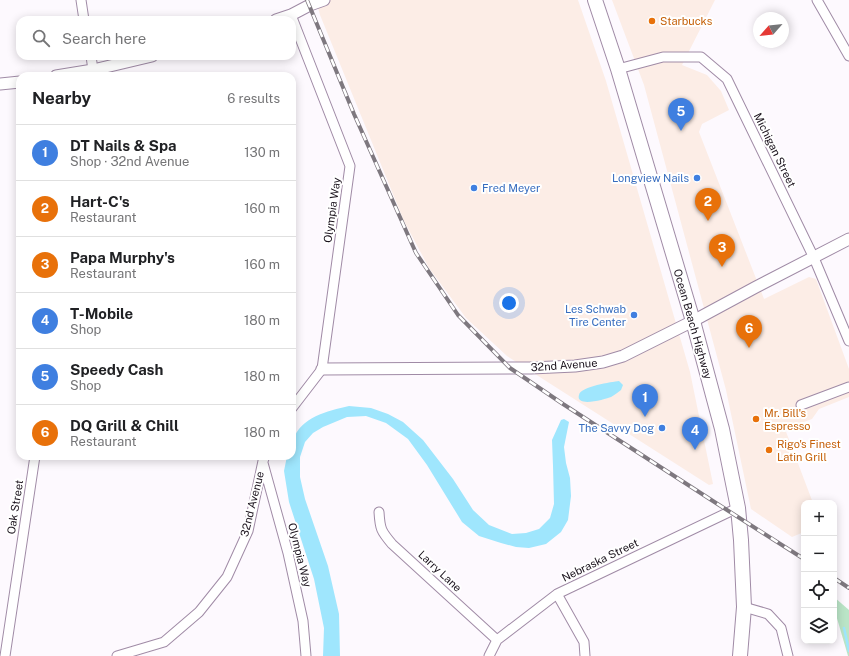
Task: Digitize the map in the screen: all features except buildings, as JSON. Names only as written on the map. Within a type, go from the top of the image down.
[{"type":"main road","name":"Ocean Beach Highway","points":[[595,0],[618,69],[693,321],[722,430],[738,508],[744,607],[740,656]]},
{"type":"street","points":[[81,0],[83,16]]},
{"type":"street","points":[[288,16],[324,0]]},
{"type":"street","points":[[817,0],[849,56]]},
{"type":"street","name":"Olympia Way","points":[[296,28],[350,166],[322,369]]},
{"type":"street","name":"Michigan Street","points":[[618,69],[663,56],[701,57],[727,79],[814,258],[849,341]]},
{"type":"street","points":[[91,60],[93,72]]},
{"type":"street","points":[[96,72],[138,60]]},
{"type":"street","points":[[0,84],[16,82]]},
{"type":"street","name":"32nd Avenue","points":[[322,369],[510,368],[575,366],[603,362],[623,356],[849,239]]},
{"type":"street","points":[[296,403],[322,369]]},
{"type":"street","points":[[801,405],[849,387]]},
{"type":"street","name":"Oak Street","points":[[5,656],[34,460]]},
{"type":"street","name":"Olympia Way","points":[[264,460],[288,553],[303,621],[306,656]]},
{"type":"street","name":"32nd Avenue","points":[[117,656],[164,642],[199,612],[227,577],[248,531],[264,460]]},
{"type":"street","name":"Nebraska Street","points":[[489,656],[497,640],[557,594],[738,508]]},
{"type":"street","name":"Larry Lane","points":[[379,512],[380,526],[392,544],[497,640]]},
{"type":"street","points":[[557,594],[584,642],[585,656]]},
{"type":"street","points":[[744,607],[768,614],[781,628],[788,656]]},
{"type":"shaded area","points":[[316,0],[578,0],[606,81],[690,372],[713,484],[709,485],[507,356],[466,318],[429,268],[404,221],[320,15]]},
{"type":"shaded area","points":[[612,0],[715,0],[682,65],[707,75],[721,91],[729,110],[702,124],[699,132],[764,299],[809,277],[816,279],[849,369],[849,397],[819,409],[812,419],[785,429],[812,500],[801,500],[801,533],[792,537],[751,509],[726,390],[644,85]]},
{"type":"green space","points":[[837,600],[849,610],[848,656],[837,618]]},
{"type":"water","points":[[619,381],[623,385],[621,390],[611,397],[592,402],[586,402],[579,399],[579,395],[585,389]]},
{"type":"water","points":[[349,406],[371,408],[388,414],[403,422],[423,440],[453,479],[473,510],[489,525],[512,534],[526,533],[539,529],[550,518],[554,504],[552,440],[561,420],[564,419],[569,422],[564,447],[570,478],[571,496],[568,520],[561,532],[546,544],[529,548],[516,547],[479,536],[462,522],[427,465],[408,439],[386,423],[366,416],[347,417],[323,427],[313,433],[305,442],[300,457],[300,477],[305,499],[328,566],[339,614],[340,656],[323,656],[324,628],[314,579],[289,502],[284,471],[286,460],[296,460],[297,432],[308,420],[332,410]]},
{"type":"waterway","points":[[844,628],[849,651]]},
{"type":"railway","points":[[307,0],[354,114],[416,253],[458,315],[510,368],[563,404],[801,557]]},
{"type":"railway","points":[[837,580],[849,588]]},
{"type":"place","name":"Starbucks","points":[[652,21]]},
{"type":"place","name":"Speedy Cash","points":[[681,131]]},
{"type":"place","name":"Longview Nails","points":[[697,178]]},
{"type":"place","name":"Fred Meyer","points":[[474,188]]},
{"type":"place","name":"Hart-C's","points":[[708,221]]},
{"type":"place","name":"Papa Murphy's","points":[[722,267]]},
{"type":"place","name":"Les Schwab Tire Center","points":[[634,315]]},
{"type":"place","name":"DQ Grill & Chill","points":[[749,348]]},
{"type":"place","name":"DT Nails & Spa","points":[[645,417]]},
{"type":"place","name":"Mr. Bill's Espresso","points":[[756,419]]},
{"type":"place","name":"The Savvy Dog","points":[[662,428]]},
{"type":"place","name":"T-Mobile","points":[[695,450]]},
{"type":"place","name":"Rigo's Finest Latin Grill","points":[[769,450]]}]
